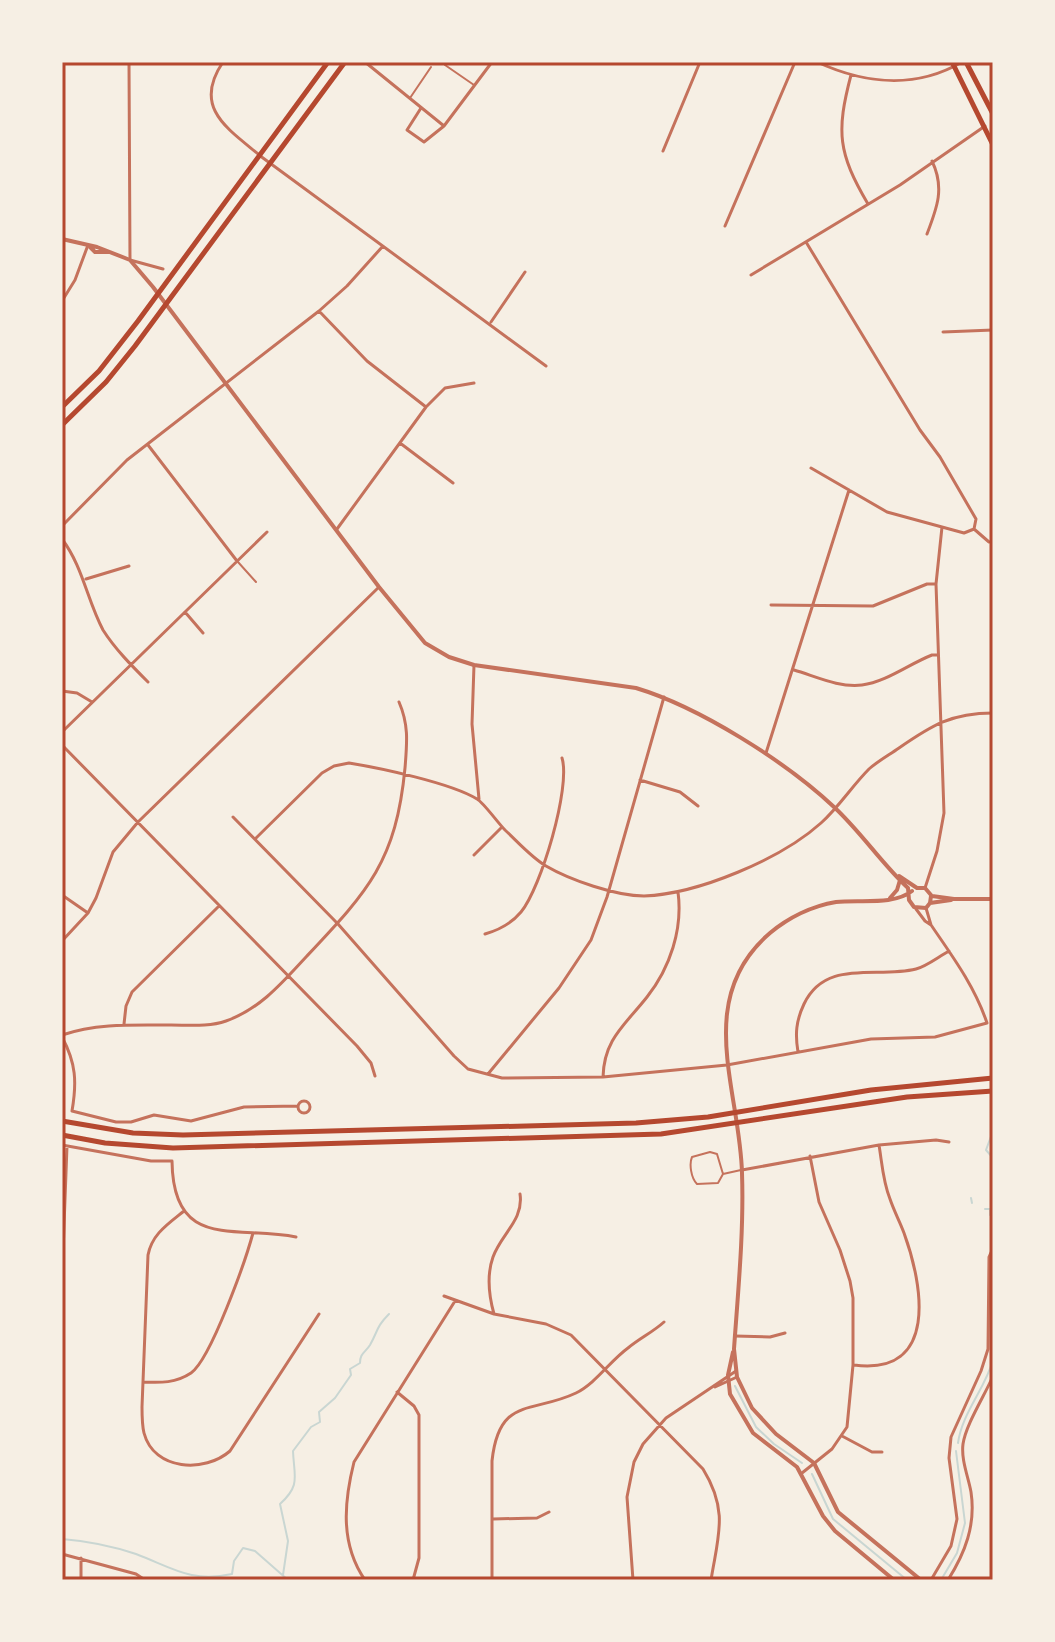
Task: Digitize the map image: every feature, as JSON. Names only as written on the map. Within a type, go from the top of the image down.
[{"type":"main road","points":[[62,407],[99,371],[262,157],[328,62]]},
{"type":"main road","points":[[62,425],[106,382],[345,62]]},
{"type":"main road","points":[[964,62],[993,114]]},
{"type":"main road","points":[[953,64],[993,145]]},
{"type":"main road","points":[[62,1121],[133,1133],[198,1135],[636,1123],[734,1112],[836,1095],[993,1078]]},
{"type":"main road","points":[[62,1135],[133,1146],[186,1148],[629,1136],[736,1124],[907,1097],[993,1091]]},
{"type":"street","points":[[129,62],[130,260],[425,643],[449,657],[474,665],[605,681],[664,697],[698,713],[765,756],[836,809],[912,892]]},
{"type":"street","points":[[223,62],[212,81],[211,91],[220,123],[546,366]]},
{"type":"street","points":[[365,62],[444,126]]},
{"type":"street","points":[[421,108],[407,130],[424,142],[444,126],[492,62]]},
{"type":"street","points":[[663,151],[700,62]]},
{"type":"street","points":[[725,226],[795,62]]},
{"type":"street","points":[[817,62],[851,75],[883,81],[914,81],[964,62]]},
{"type":"street","points":[[851,75],[841,132],[851,175],[868,204]]},
{"type":"street","points":[[751,275],[900,185],[985,126]]},
{"type":"street","points":[[927,234],[940,197],[939,176],[932,161]]},
{"type":"street","points":[[62,239],[163,269]]},
{"type":"street","points":[[806,242],[920,430],[940,457],[976,519],[974,529]]},
{"type":"street","points":[[62,301],[75,280],[88,245]]},
{"type":"street","points":[[62,526],[113,473],[319,311],[347,286],[383,246]]},
{"type":"street","points":[[490,322],[525,272]]},
{"type":"street","points":[[319,311],[367,361],[426,407]]},
{"type":"street","points":[[943,332],[993,330]]},
{"type":"street","points":[[337,529],[426,407],[445,388],[474,383]]},
{"type":"street","points":[[400,443],[453,483]]},
{"type":"street","points":[[148,445],[237,561]]},
{"type":"street","points":[[811,468],[887,512],[964,533],[974,529]]},
{"type":"street","points":[[765,756],[849,490]]},
{"type":"street","points":[[925,888],[937,851],[944,813],[936,584],[942,527]]},
{"type":"street","points":[[974,529],[989,542]]},
{"type":"street","points":[[62,732],[267,532]]},
{"type":"street","points":[[62,539],[85,579],[104,630],[148,682]]},
{"type":"street","points":[[85,579],[129,566]]},
{"type":"street","points":[[771,605],[873,606],[927,584],[936,584]]},
{"type":"street","points":[[62,941],[88,913],[113,852],[138,822],[379,587]]},
{"type":"street","points":[[185,612],[203,633]]},
{"type":"street","points":[[794,670],[837,683],[861,685],[937,655]]},
{"type":"street","points":[[474,665],[472,724],[479,799]]},
{"type":"street","points":[[62,691],[87,697],[92,702]]},
{"type":"street","points":[[487,1076],[580,959],[600,921],[664,697]]},
{"type":"street","points":[[298,1106],[244,1107],[191,1121],[154,1115],[131,1122],[116,1122],[72,1111],[76,1071],[62,1036],[83,1028],[224,1022],[266,999],[368,888],[388,849],[399,814],[408,731],[399,702]]},
{"type":"street","points":[[255,839],[322,773],[349,763],[449,787],[479,799],[502,827],[545,865],[609,890],[640,896],[678,892],[770,856],[818,826],[871,768],[941,721],[957,715],[993,713]]},
{"type":"street","points":[[62,745],[366,1055],[375,1076]]},
{"type":"street","points":[[485,934],[497,931],[518,916],[545,865],[565,779],[562,758]]},
{"type":"street","points":[[640,780],[680,792],[698,806]]},
{"type":"street","points":[[233,817],[338,924],[454,1056],[468,1069],[502,1078],[603,1077],[727,1065],[871,1039],[935,1037],[987,1023],[980,1002],[931,925],[926,908]]},
{"type":"street","points":[[474,855],[502,827]]},
{"type":"street","points":[[898,878],[912,892]]},
{"type":"street","points":[[892,899],[898,878]]},
{"type":"street","points":[[894,1580],[835,1531],[823,1516],[797,1467],[753,1433],[738,1411],[727,1383],[735,1336],[742,1170],[727,1065],[725,1023],[729,997],[740,971],[754,949],[771,932],[813,908],[833,903],[892,899],[925,888]]},
{"type":"street","points":[[916,909],[926,908],[930,903],[931,896],[925,888]]},
{"type":"street","points":[[603,1077],[603,1059],[612,1039],[661,977],[678,929],[678,892]]},
{"type":"street","points":[[910,903],[912,892]]},
{"type":"street","points":[[62,895],[88,913]]},
{"type":"street","points":[[931,896],[993,899]]},
{"type":"street","points":[[892,899],[910,903],[931,925]]},
{"type":"street","points":[[930,903],[954,899]]},
{"type":"street","points":[[124,1025],[126,1006],[132,992],[219,906]]},
{"type":"street","points":[[798,1053],[795,1035],[797,1019],[805,1001],[828,978],[850,972],[918,968],[949,951]]},
{"type":"street","points":[[742,1170],[879,1145],[936,1140],[949,1142]]},
{"type":"street","points":[[853,1365],[876,1365],[897,1360],[914,1341],[918,1327],[918,1286],[913,1262],[904,1231],[889,1198],[879,1145]]},
{"type":"street","points":[[62,1279],[65,1146],[151,1161],[172,1161],[177,1199],[184,1211],[207,1228],[296,1237]]},
{"type":"street","points":[[802,1474],[832,1449],[842,1436],[849,1418],[853,1365],[850,1281],[819,1202],[810,1156]]},
{"type":"street","points":[[494,1314],[490,1295],[492,1259],[519,1213],[520,1194]]},
{"type":"street","points":[[184,1211],[158,1232],[150,1244],[143,1432],[157,1453],[166,1460],[203,1466],[213,1463],[236,1444],[319,1314]]},
{"type":"street","points":[[143,1382],[166,1383],[180,1379],[193,1372],[199,1364],[248,1252],[253,1233]]},
{"type":"street","points":[[931,1580],[951,1546],[957,1519],[949,1458],[951,1437],[988,1349],[989,1257],[993,1248]]},
{"type":"street","points":[[444,1296],[494,1314],[561,1329],[605,1368],[703,1469],[717,1498],[721,1531],[711,1580]]},
{"type":"street","points":[[365,1580],[346,1535],[346,1492],[354,1462],[455,1301]]},
{"type":"street","points":[[492,1580],[492,1461],[494,1443],[500,1430],[515,1413],[528,1406],[575,1393],[664,1322]]},
{"type":"street","points":[[735,1336],[770,1337],[785,1333]]},
{"type":"street","points":[[734,1349],[736,1374],[752,1408],[776,1434],[814,1463],[838,1512],[921,1580]]},
{"type":"street","points":[[633,1580],[629,1483],[643,1444],[659,1424],[728,1375],[736,1374]]},
{"type":"street","points":[[711,1388],[727,1383],[736,1374]]},
{"type":"street","points":[[948,1580],[962,1557],[970,1532],[971,1493],[963,1459],[963,1441],[993,1376]]},
{"type":"street","points":[[397,1392],[414,1406],[419,1415],[419,1558],[413,1580]]},
{"type":"street","points":[[842,1436],[872,1452],[882,1452]]},
{"type":"street","points":[[493,1519],[537,1518],[549,1512]]},
{"type":"street","points":[[62,1554],[136,1574],[145,1580]]},
{"type":"street","points":[[81,1558],[81,1580]]},
{"type":"lane","points":[[445,65],[475,86]]},
{"type":"lane","points":[[409,99],[431,67]]},
{"type":"lane","points":[[237,561],[256,582]]},
{"type":"lane","points":[[723,1174],[717,1154],[692,1157],[690,1161],[693,1181],[697,1184],[718,1183],[723,1174],[742,1170]]},
{"type":"waterway","points":[[991,1111],[993,1115]]},
{"type":"waterway","points":[[993,1131],[986,1150],[993,1158]]},
{"type":"waterway","points":[[971,1198],[972,1203]]},
{"type":"waterway","points":[[985,1209],[990,1209],[990,1215],[993,1215]]},
{"type":"waterway","points":[[283,1575],[288,1541],[280,1504],[294,1486],[293,1451],[311,1427],[320,1422],[319,1412],[335,1398],[351,1375],[350,1369],[360,1363],[389,1314]]},
{"type":"waterway","points":[[958,1443],[964,1421],[993,1360]]},
{"type":"waterway","points":[[735,1386],[756,1427],[802,1463]]},
{"type":"waterway","points":[[941,1580],[957,1553],[965,1523],[956,1451]]},
{"type":"waterway","points":[[812,1474],[833,1519],[907,1580]]},
{"type":"waterway","points":[[62,1539],[118,1549],[182,1573],[205,1577],[232,1574],[234,1561],[243,1548],[255,1551],[288,1580]]}]
